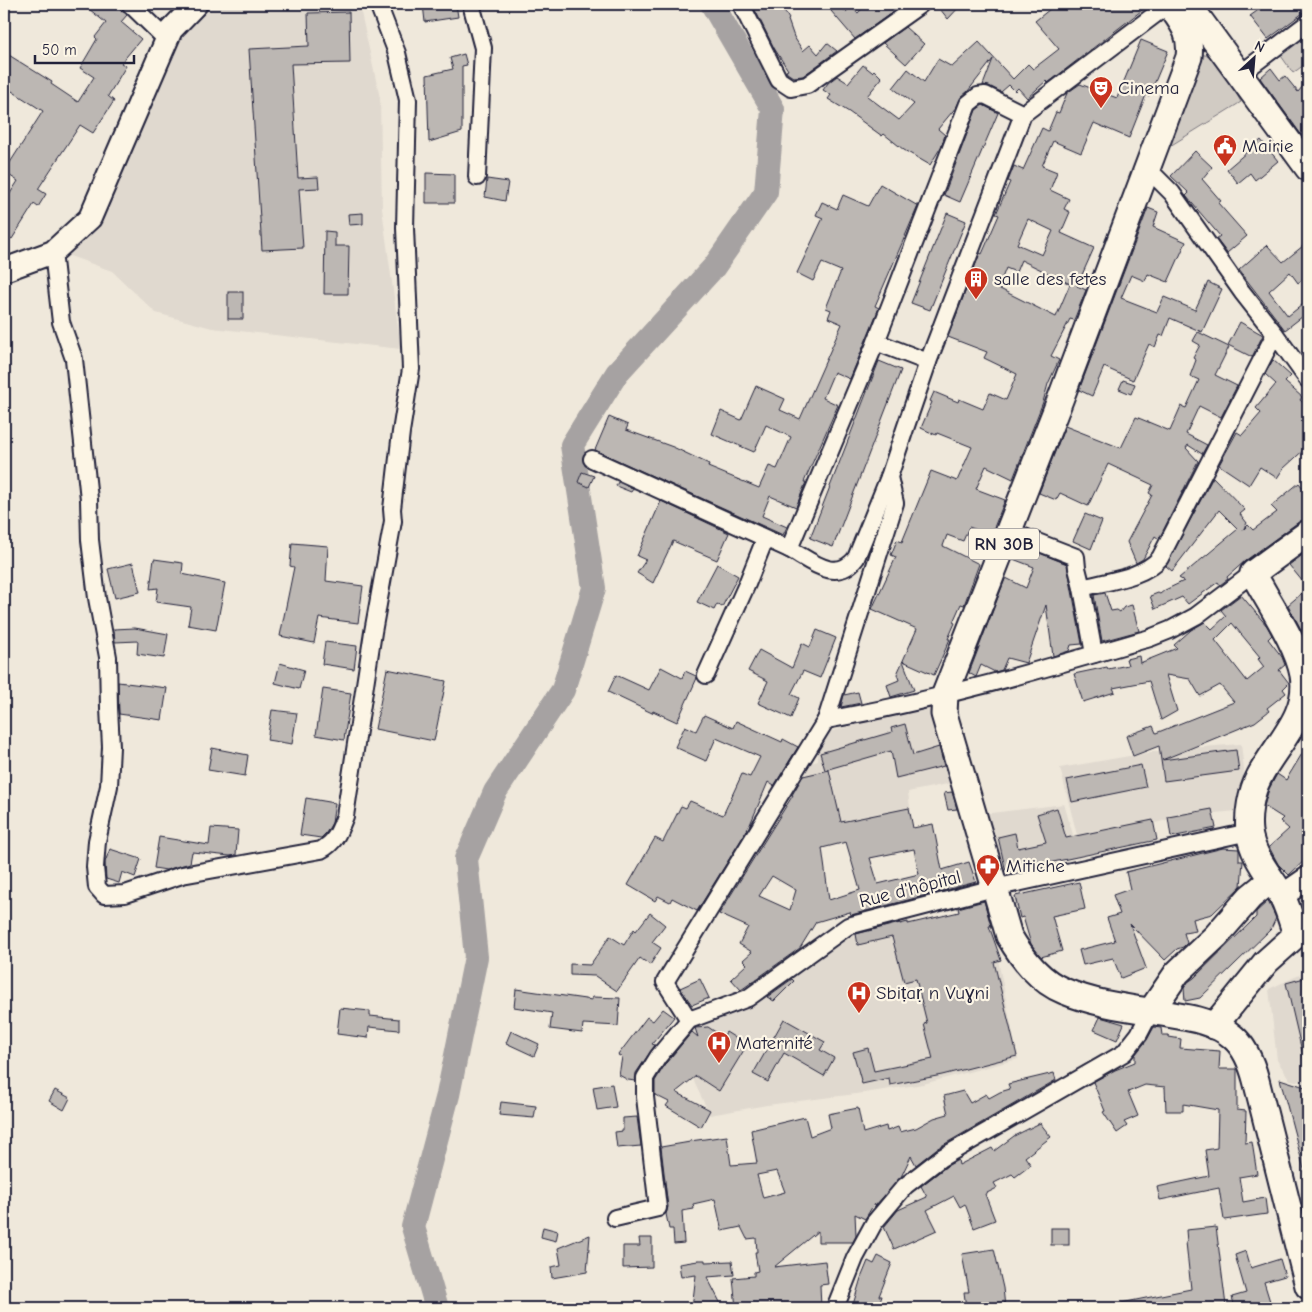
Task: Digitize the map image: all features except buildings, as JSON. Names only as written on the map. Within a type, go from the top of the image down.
[{"type":"main road","points":[[4,270],[53,252],[90,218],[171,30],[196,4]]},
{"type":"main road","name":"RN 30B","points":[[1169,4],[1188,34],[1188,57],[1060,400],[945,694],[944,714],[1008,936],[1021,956],[1036,973],[1063,991],[1092,1000],[1186,1018],[1214,1026],[1233,1037],[1245,1053],[1254,1070],[1308,1286]]},
{"type":"main road","points":[[1188,4],[1308,168]]},
{"type":"main road","points":[[1214,1026],[1266,962],[1302,930],[1257,857],[1249,832],[1250,802],[1258,778],[1298,714],[1304,695],[1303,675],[1293,646],[1252,573],[1308,533]]},
{"type":"main road","points":[[1151,1012],[1177,973],[1216,936],[1250,897],[1308,878]]},
{"type":"street","points":[[130,4],[167,40]]},
{"type":"street","points":[[53,252],[62,322],[74,359],[89,499],[90,540],[97,598],[108,657],[111,747],[109,786],[97,841],[95,867],[97,887],[104,895],[125,894],[182,875],[321,850],[335,839],[345,816],[373,632],[393,521],[392,509],[400,432],[411,369],[405,228],[408,100],[397,53],[378,4]]},
{"type":"street","points":[[471,4],[483,48],[477,177]]},
{"type":"street","points":[[741,4],[779,80],[791,88],[807,85],[921,4]]},
{"type":"street","points":[[592,459],[789,549],[826,570],[836,571],[852,563],[856,558],[890,477],[928,362],[1023,114],[1169,4]]},
{"type":"street","points":[[1239,75],[1308,23]]},
{"type":"street","points":[[789,549],[876,342],[968,104],[978,96],[985,96],[1023,114]]},
{"type":"street","points":[[1147,168],[1172,193],[1236,285],[1308,380]]},
{"type":"street","points":[[1082,588],[1144,572],[1153,567],[1160,558],[1275,334]]},
{"type":"street","points":[[876,342],[928,362]]},
{"type":"street","points":[[614,1218],[658,1208],[645,1097],[645,1078],[658,1057],[689,1020],[665,982],[826,720],[895,503],[890,477]]},
{"type":"street","points":[[1008,531],[1076,557],[1094,654]]},
{"type":"street","points":[[706,675],[765,539]]},
{"type":"street","points":[[826,720],[877,712],[986,685],[1150,638],[1196,616],[1252,573]]},
{"type":"street","name":"Rue d'hôpital","points":[[689,1020],[748,998],[848,926],[994,888],[1249,832]]},
{"type":"street","points":[[835,1308],[855,1258],[874,1223],[906,1186],[941,1158],[1124,1053],[1139,1034],[1151,1012]]},
{"type":"shaded area","points":[[209,4],[359,4],[380,98],[382,209],[401,349],[212,328],[156,313],[112,271],[67,255],[100,227],[177,38]]},
{"type":"shaded area","points":[[1308,14],[1308,62],[1293,73],[1270,40]]},
{"type":"shaded area","points":[[1199,54],[1216,57],[1241,102],[1157,154]]},
{"type":"shaded area","points":[[935,704],[952,783],[908,792],[911,815],[836,839],[819,824],[803,765],[818,761],[817,741],[824,733]]},
{"type":"shaded area","points":[[1241,744],[1244,770],[1237,811],[1182,816],[1079,843],[1060,768],[1164,750]]},
{"type":"shaded area","points":[[1064,804],[1076,845],[995,861],[983,814]]},
{"type":"shaded area","name":"Sbiṭaṛ n Vuɣni","points":[[908,908],[924,976],[998,960],[1018,1059],[923,1084],[767,1105],[710,1115],[695,1084],[678,1029],[740,999],[848,925]]},
{"type":"shaded area","points":[[1308,971],[1308,1083],[1290,1080],[1277,1060],[1269,989]]},
{"type":"waterway","points":[[437,1308],[413,1227],[448,1095],[476,957],[466,859],[495,792],[563,690],[594,588],[572,445],[617,373],[714,267],[766,192],[773,109],[712,4]]},
{"type":"place","name":"Cinema","points":[[1101,109]]},
{"type":"place","name":"Mairie","points":[[1225,167]]},
{"type":"place","name":"salle des fetes","points":[[976,300]]},
{"type":"place","name":"Mitiche","points":[[988,887]]},
{"type":"place","name":"Sbiṭaṛ n Vuɣni","points":[[859,1014]]},
{"type":"place","name":"Maternité","points":[[719,1064]]}]
